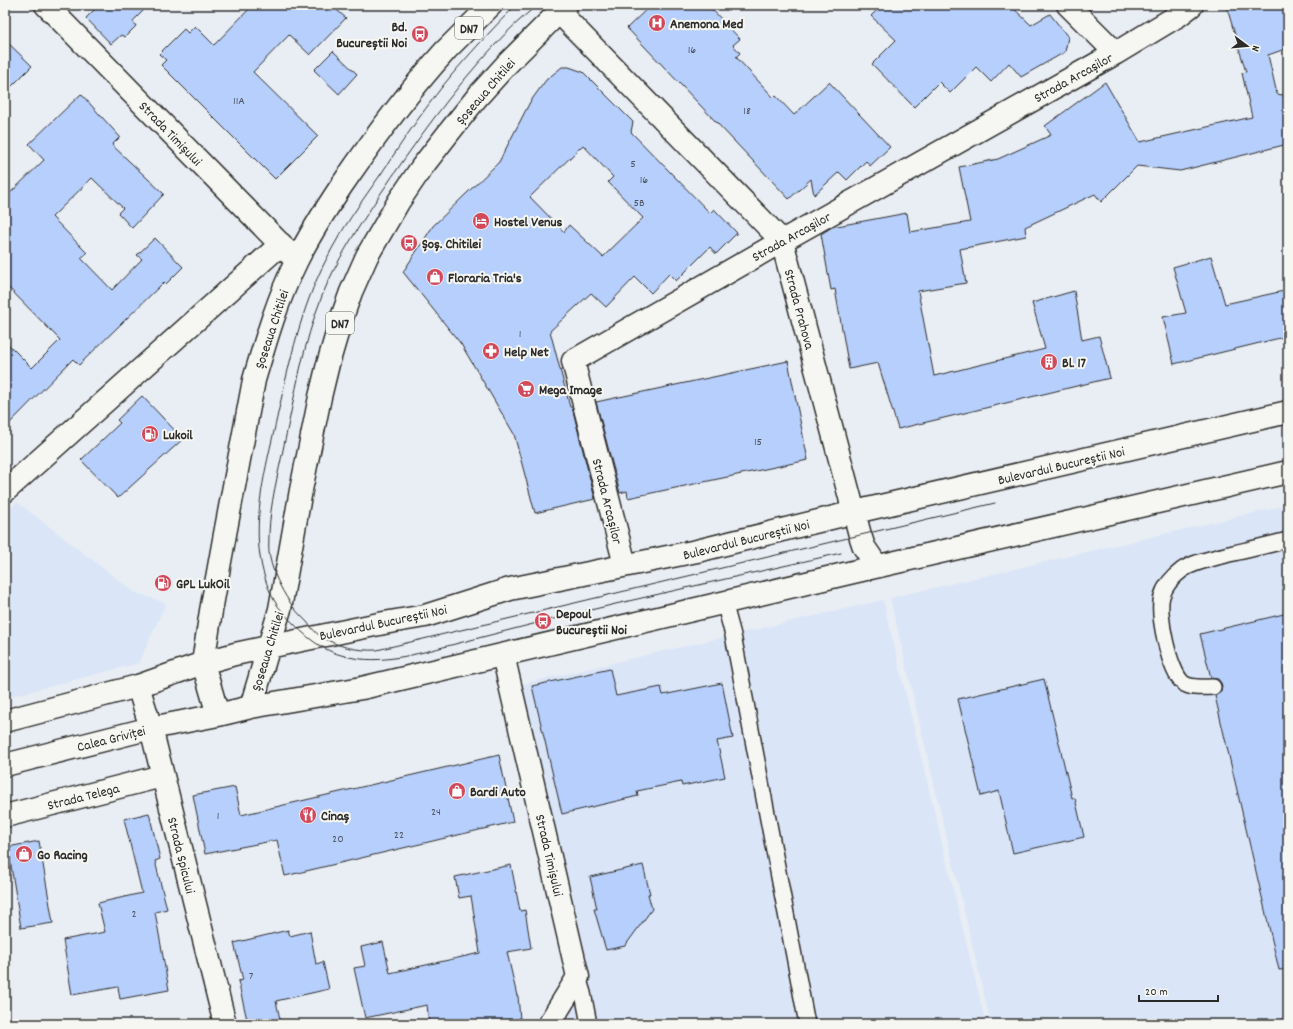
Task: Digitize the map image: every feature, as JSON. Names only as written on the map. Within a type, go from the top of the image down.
[{"type":"main road","name":"Strada Timișului","points":[[46,5],[297,260]]},
{"type":"main road","name":"Șoseaua Chitilei","points":[[218,715],[203,663],[222,549],[254,380],[280,299],[297,260],[325,211],[366,150],[405,98],[446,50],[491,5]]},
{"type":"main road","points":[[1068,5],[1116,53]]},
{"type":"main road","name":"Strada Arcașilor","points":[[625,565],[573,361],[782,241],[1116,53],[1179,15],[1192,5]]},
{"type":"main road","name":"Șoseaua Chitilei","points":[[250,706],[280,609],[303,482],[328,364],[343,313],[367,256],[399,201],[422,167],[450,131],[502,69],[562,8]]},
{"type":"main road","name":"Strada Prahova","points":[[562,8],[782,241],[864,547],[877,566]]},
{"type":"main road","points":[[9,480],[281,244]]},
{"type":"main road","name":"Bulevardul Bucureștii Noi","points":[[203,663],[268,647],[425,616],[510,589],[698,551],[854,512],[1288,412]]},
{"type":"main road","points":[[218,715],[250,706],[362,688],[877,566],[1288,472]]},
{"type":"main road","name":"Strada Timișului","points":[[503,655],[578,977]]},
{"type":"main road","points":[[5,721],[138,686],[203,663]]},
{"type":"main road","name":"Strada Spicului","points":[[138,686],[151,728],[225,1024]]},
{"type":"main road","name":"Calea Griviței","points":[[5,765],[151,728],[218,715]]},
{"type":"main road","name":"Strada Telega","points":[[5,816],[162,776]]},
{"type":"main road","points":[[549,1024],[578,977]]},
{"type":"lane","points":[[1213,687],[1194,687],[1183,683],[1172,667],[1161,620],[1160,609],[1162,596],[1169,583],[1183,569],[1205,560],[1288,540]]},
{"type":"lane","points":[[724,602],[733,635],[806,1024]]},
{"type":"lane","points":[[578,977],[583,992],[589,1024]]},
{"type":"shaded area","points":[[17,502],[134,592],[166,603],[139,663],[5,698],[5,513]]},
{"type":"shaded area","points":[[1288,505],[1288,1024],[991,1024],[890,598]]},
{"type":"shaded area","points":[[883,600],[986,1024],[555,1024],[587,967],[518,685]]},
{"type":"building","points":[[99,5],[149,5],[133,21],[136,26],[125,37],[121,35],[111,44],[86,18]]},
{"type":"building","points":[[253,5],[331,5],[346,18],[310,55],[289,35],[253,72],[318,136],[275,179],[161,65],[166,60],[159,54],[184,29],[188,33],[195,26],[214,45]]},
{"type":"building","points":[[651,5],[708,5],[740,39],[733,45],[740,53],[736,57],[774,98],[776,96],[794,115],[829,82],[890,147],[870,166],[866,161],[847,180],[839,172],[814,195],[811,179],[789,199],[627,28]]},
{"type":"building","points":[[882,5],[1010,5],[1031,25],[1050,14],[1068,37],[1065,52],[1021,77],[1009,63],[991,82],[976,67],[950,93],[939,82],[914,107],[872,64],[896,40],[871,16]]},
{"type":"building","points":[[1239,5],[1288,5],[1288,48],[1268,55],[1277,94],[1288,96],[1288,144],[1180,171],[1137,166],[1101,202],[1095,194],[1025,227],[1026,236],[960,249],[966,283],[918,291],[934,376],[1045,349],[1032,303],[1074,291],[1082,340],[1099,336],[1110,378],[898,429],[878,363],[849,369],[835,289],[831,290],[821,234],[832,227],[907,213],[910,232],[970,222],[959,167],[998,159],[1051,135],[1045,126],[1105,82],[1140,142],[1252,117],[1242,73],[1246,72],[1227,8]]},
{"type":"building","points":[[5,40],[32,66],[5,93]]},
{"type":"building","points":[[333,51],[357,74],[339,94],[314,70]]},
{"type":"building","points":[[562,67],[569,67],[583,72],[633,122],[631,132],[710,213],[714,209],[737,233],[716,254],[710,247],[676,281],[669,274],[651,293],[635,277],[606,307],[591,293],[550,331],[570,407],[572,407],[595,499],[535,513],[514,434],[461,344],[403,272],[433,226],[499,162],[530,102],[546,80]],"holes":[[[583,145],[613,177],[608,182],[643,218],[603,257],[569,225],[564,232],[530,197]]]},
{"type":"building","points":[[81,94],[120,137],[112,145],[164,194],[132,228],[118,213],[123,208],[92,178],[52,217],[87,253],[81,258],[112,290],[142,259],[137,255],[155,238],[183,267],[166,284],[164,282],[79,365],[73,359],[5,428],[5,341],[32,368],[60,340],[5,284],[5,198],[44,160],[29,144]]},
{"type":"building","points":[[1211,256],[1225,304],[1288,290],[1288,336],[1174,364],[1163,317],[1186,313],[1173,267]]},
{"type":"building","points":[[788,361],[808,460],[628,498],[627,491],[620,493],[596,402]]},
{"type":"building","points":[[142,396],[183,439],[118,498],[81,460],[120,423],[117,420]]},
{"type":"building","points":[[1288,613],[1288,969],[1279,970],[1215,696],[1221,692],[1222,686],[1218,679],[1211,678],[1200,634]]},
{"type":"building","points":[[610,669],[616,696],[661,687],[663,695],[722,683],[733,738],[717,741],[725,777],[682,786],[681,782],[637,791],[638,796],[562,814],[532,686]]},
{"type":"building","points":[[1044,679],[1072,798],[1075,798],[1084,837],[1013,853],[999,791],[981,796],[958,699]]},
{"type":"building","points":[[499,755],[513,822],[285,876],[277,840],[205,854],[193,795],[235,787],[241,815]]},
{"type":"building","points":[[149,813],[160,859],[155,861],[167,909],[155,912],[169,990],[120,999],[118,987],[72,995],[63,940],[105,932],[98,903],[142,893],[124,819]]},
{"type":"building","points":[[39,841],[53,923],[21,928],[8,847]]},
{"type":"building","points":[[511,865],[520,911],[525,910],[531,948],[507,952],[518,996],[520,1019],[459,1024],[429,1024],[427,1005],[365,1018],[354,968],[365,966],[361,947],[383,942],[390,973],[480,953],[471,896],[459,898],[455,877]]},
{"type":"building","points":[[643,865],[652,909],[625,946],[606,950],[594,909],[597,909],[590,877]]},
{"type":"building","points":[[288,930],[290,936],[310,931],[316,964],[323,962],[329,989],[276,1001],[281,1024],[248,1024],[238,981],[243,980],[234,943]]},
{"type":"tram line","points":[[516,5],[455,71],[416,121],[338,238],[317,278],[297,335],[287,374],[263,483],[260,507],[258,531],[260,554],[265,578],[278,607],[307,637],[321,647],[337,654],[354,658],[392,658],[418,654],[578,613],[841,553]]},
{"type":"tram line","points":[[537,5],[504,35],[478,64],[419,138],[363,220],[348,245],[334,270],[315,314],[300,370],[275,490],[271,512],[269,546],[271,564],[280,586],[293,607],[313,630],[327,640],[340,646],[362,650],[377,650],[995,503]]},
{"type":"place","name":"Anemona Med","points":[[657,23]]},
{"type":"place","name":"Bd. Bucureștii Noi","points":[[420,34]]},
{"type":"place","name":"Hostel Venus","points":[[481,221]]},
{"type":"place","name":"Șoș. Chitilei","points":[[409,243]]},
{"type":"place","name":"Floraria Tria's","points":[[435,277]]},
{"type":"place","name":"Help Net","points":[[491,351]]},
{"type":"place","name":"Bl. 17","points":[[1049,362]]},
{"type":"place","name":"Mega Image","points":[[526,389]]},
{"type":"place","name":"Lukoil","points":[[150,434]]},
{"type":"place","name":"GPL LukOil","points":[[163,583]]},
{"type":"place","name":"Depoul Bucureștii Noi","points":[[543,621]]},
{"type":"place","name":"Bardi Auto","points":[[457,791]]},
{"type":"place","name":"Cinaș","points":[[308,815]]},
{"type":"place","name":"Go Racing","points":[[24,854]]}]
